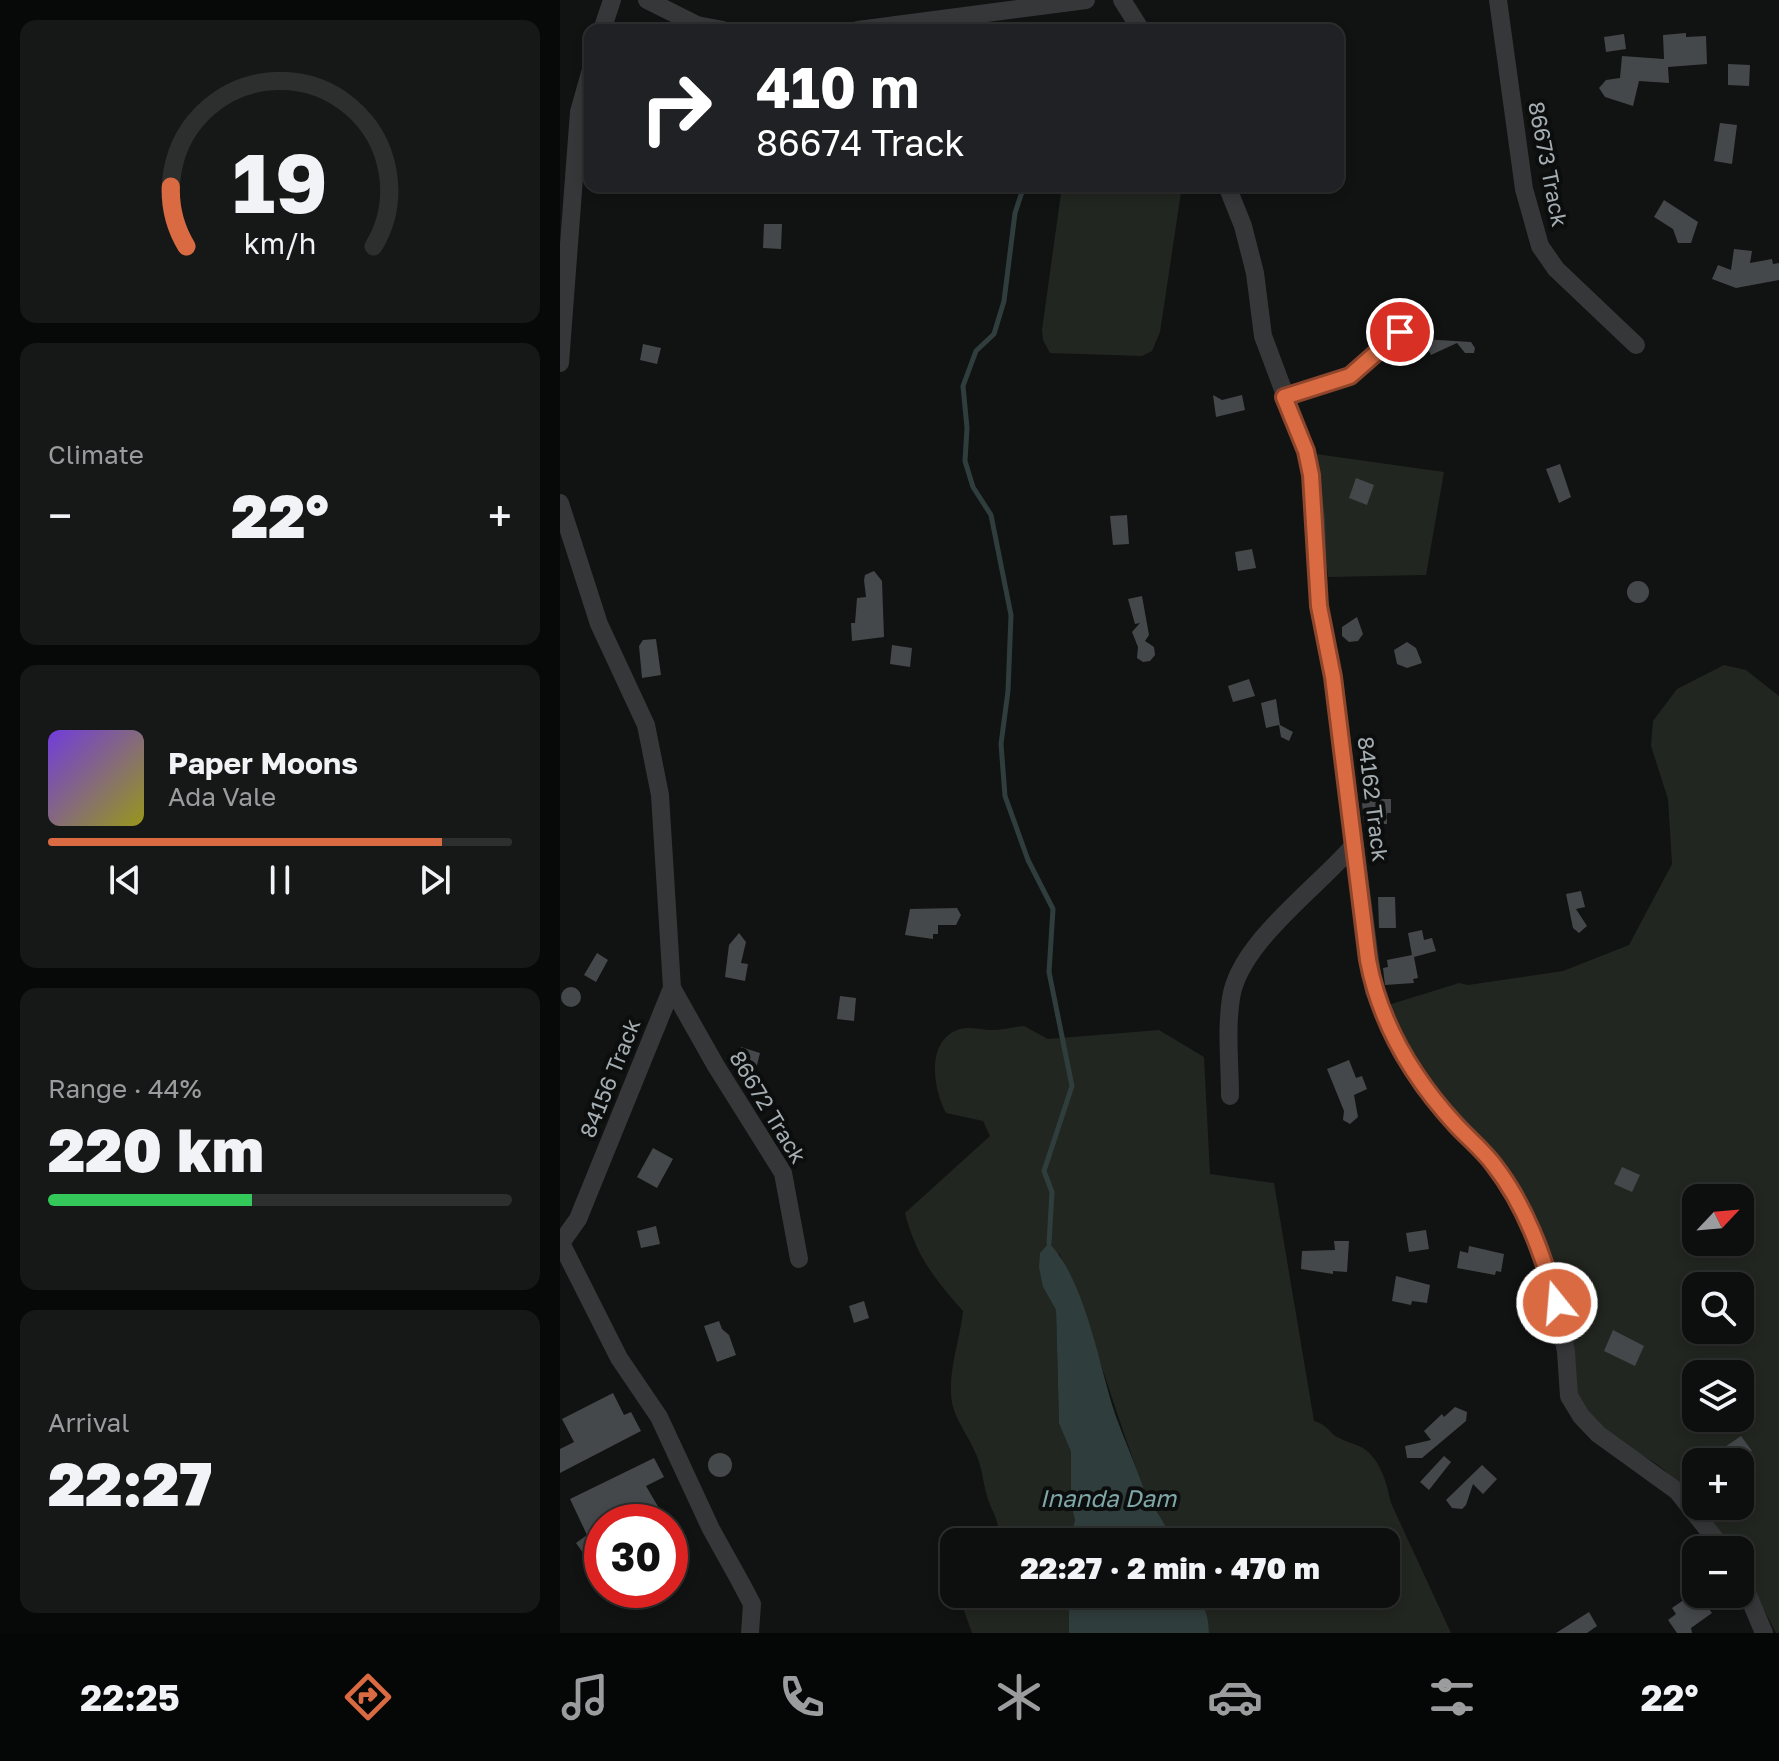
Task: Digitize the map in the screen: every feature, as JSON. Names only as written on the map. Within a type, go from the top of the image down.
[{"type":"street","points":[[604,24],[612,0]]},
{"type":"street","points":[[647,0],[695,24]]},
{"type":"street","points":[[904,24],[1086,0]]},
{"type":"street","points":[[1122,0],[1137,24]]},
{"type":"street","name":"86673 Track","points":[[1498,0],[1524,189],[1540,246],[1556,269],[1636,345]]},
{"type":"street","points":[[560,363],[564,225],[584,94]]},
{"type":"street","name":"84162 Track","points":[[1229,192],[1243,226],[1255,273],[1263,336],[1306,451],[1311,475],[1319,606],[1333,677],[1374,991],[1401,1052],[1424,1088],[1493,1163],[1525,1214],[1539,1245],[1557,1303],[1566,1352],[1569,1396],[1581,1416],[1598,1434],[1677,1491],[1713,1536]]},
{"type":"street","points":[[1284,397],[1350,376],[1400,332]]},
{"type":"street","name":"84156 Track","points":[[560,503],[599,624],[646,725],[660,795],[672,988],[578,1219],[561,1243],[619,1358],[659,1417],[711,1529],[752,1604],[750,1633]]},
{"type":"street","points":[[1230,1096],[1231,995],[1238,976],[1279,919],[1353,846]]},
{"type":"street","name":"86672 Track","points":[[672,988],[716,1066],[783,1173],[799,1259]]},
{"type":"street","points":[[1753,1608],[1764,1633]]},
{"type":"shaded area","points":[[1061,192],[1181,192],[1160,332],[1152,351],[1142,356],[1050,353],[1042,330]]},
{"type":"shaded area","points":[[1316,454],[1444,472],[1426,575],[1328,577]]},
{"type":"shaded area","points":[[1724,665],[1746,670],[1779,696],[1779,1633],[1776,1633],[1754,1590],[1754,1536],[1722,1536],[1710,1520],[1754,1520],[1754,1448],[1682,1448],[1682,1488],[1662,1468],[1607,1433],[1588,1416],[1575,1388],[1559,1283],[1536,1215],[1492,1152],[1416,1060],[1385,1006],[1459,983],[1468,985],[1563,971],[1629,945],[1672,864],[1668,799],[1651,746],[1653,721],[1677,689]]},
{"type":"shaded area","points":[[1024,1026],[1048,1039],[1159,1030],[1204,1057],[1210,1174],[1274,1183],[1314,1421],[1337,1437],[1363,1448],[1379,1466],[1391,1503],[1451,1633],[1209,1633],[1204,1608],[1400,1608],[1400,1528],[1166,1528],[1144,1489],[1059,1253],[1043,1287],[1056,1310],[1059,1422],[1071,1452],[1071,1505],[1075,1520],[1073,1528],[998,1528],[980,1466],[952,1403],[952,1368],[963,1311],[927,1266],[905,1213],[990,1136],[983,1121],[946,1113],[935,1079],[941,1043],[960,1029],[996,1030]]},
{"type":"shaded area","points":[[963,1608],[1069,1608],[1069,1633],[972,1633]]},
{"type":"water","name":"Inanda Dam","points":[[1049,1243],[1072,1278],[1090,1324],[1118,1423],[1144,1489],[1166,1528],[1073,1528],[1071,1452],[1059,1423],[1056,1310],[1043,1287],[1040,1253]]},
{"type":"water","points":[[1069,1608],[1204,1608],[1209,1633],[1069,1633]]},
{"type":"building","points":[[1686,33],[1686,37],[1706,36],[1707,64],[1668,67],[1669,83],[1639,81],[1633,106],[1605,97],[1599,88],[1606,80],[1620,78],[1622,56],[1664,59],[1663,35]]},
{"type":"building","points":[[1624,34],[1626,49],[1606,52],[1604,37]]},
{"type":"building","points":[[1728,64],[1750,65],[1749,86],[1728,85]]},
{"type":"building","points":[[1720,123],[1737,125],[1732,164],[1714,161]]},
{"type":"building","points":[[1664,200],[1698,222],[1691,243],[1678,243],[1673,229],[1654,217]]},
{"type":"building","points":[[764,224],[782,224],[781,249],[763,248]]},
{"type":"building","points":[[1734,249],[1752,251],[1750,263],[1772,259],[1773,264],[1779,263],[1779,280],[1736,288],[1712,279],[1718,265],[1731,270]]},
{"type":"building","points":[[1423,339],[1471,342],[1474,353],[1465,353],[1457,343],[1431,355]]},
{"type":"building","points":[[643,344],[661,348],[657,364],[640,360]]},
{"type":"building","points":[[1213,395],[1222,400],[1242,395],[1245,410],[1216,417]]},
{"type":"building","points":[[1560,464],[1571,497],[1559,503],[1546,469]]},
{"type":"building","points":[[1356,478],[1374,485],[1367,505],[1349,498]]},
{"type":"building","points":[[1127,515],[1129,544],[1113,545],[1110,516]]},
{"type":"building","points":[[1252,549],[1256,568],[1238,571],[1235,552]]},
{"type":"building","points":[[874,571],[882,581],[884,637],[852,641],[851,623],[855,623],[857,598],[866,597],[865,575]]},
{"type":"building","points":[[1638,581],[1646,584],[1649,592],[1646,600],[1638,603],[1630,600],[1627,592],[1630,584]]},
{"type":"building","points":[[1142,596],[1149,635],[1145,641],[1154,647],[1155,655],[1150,661],[1143,662],[1137,658],[1138,647],[1132,632],[1140,623],[1135,624],[1128,599]]},
{"type":"building","points":[[1357,617],[1363,634],[1358,641],[1349,642],[1342,636],[1342,627]]},
{"type":"building","points":[[656,639],[661,675],[642,678],[639,646],[643,640]]},
{"type":"building","points":[[1407,642],[1416,648],[1422,663],[1407,668],[1397,664],[1394,650]]},
{"type":"building","points":[[892,645],[912,648],[910,667],[890,664]]},
{"type":"building","points":[[1249,679],[1255,696],[1233,702],[1228,686]]},
{"type":"building","points":[[1276,699],[1280,725],[1293,732],[1289,741],[1281,737],[1279,725],[1266,728],[1261,703]]},
{"type":"building","points":[[1377,783],[1382,789],[1378,799],[1391,799],[1391,813],[1387,813],[1387,824],[1364,824],[1362,803],[1370,784]]},
{"type":"building","points":[[1581,891],[1585,907],[1576,909],[1587,926],[1579,933],[1573,928],[1566,894]]},
{"type":"building","points":[[1378,897],[1395,897],[1396,928],[1379,928]]},
{"type":"building","points":[[957,908],[961,915],[956,925],[938,925],[938,934],[933,934],[933,939],[905,935],[910,909]]},
{"type":"building","points":[[1422,930],[1424,940],[1432,938],[1436,951],[1414,957],[1418,978],[1413,979],[1414,983],[1385,985],[1383,968],[1388,967],[1387,960],[1412,955],[1408,933]]},
{"type":"building","points":[[739,933],[746,942],[741,963],[748,964],[745,981],[725,977],[729,945]]},
{"type":"building","points":[[597,953],[608,960],[596,982],[584,975]]},
{"type":"building","points":[[571,987],[578,990],[581,997],[578,1004],[571,1007],[564,1004],[561,997],[564,990]]},
{"type":"building","points":[[840,996],[856,998],[854,1021],[837,1019]]},
{"type":"building","points":[[741,1047],[760,1053],[756,1069],[737,1063]]},
{"type":"building","points":[[1349,1060],[1356,1078],[1362,1076],[1367,1089],[1354,1095],[1358,1117],[1350,1124],[1343,1120],[1344,1111],[1327,1069]]},
{"type":"building","points":[[653,1148],[673,1159],[657,1188],[637,1177]]},
{"type":"building","points":[[1622,1167],[1640,1175],[1632,1192],[1614,1184]]},
{"type":"building","points":[[656,1226],[660,1244],[641,1248],[637,1231]]},
{"type":"building","points":[[1426,1230],[1429,1249],[1409,1252],[1406,1233]]},
{"type":"building","points":[[1334,1241],[1349,1241],[1347,1272],[1333,1271],[1333,1274],[1301,1269],[1302,1251],[1335,1250]]},
{"type":"building","points":[[1469,1246],[1504,1254],[1501,1272],[1496,1271],[1495,1275],[1457,1268],[1460,1251],[1468,1253]]},
{"type":"building","points":[[1396,1276],[1430,1285],[1427,1303],[1412,1301],[1411,1305],[1392,1301]]},
{"type":"building","points":[[864,1301],[869,1318],[854,1323],[849,1306]]},
{"type":"building","points":[[719,1321],[729,1335],[736,1355],[717,1362],[704,1326]]},
{"type":"building","points":[[1613,1330],[1644,1346],[1635,1366],[1604,1351]]},
{"type":"building","points":[[613,1393],[624,1415],[631,1412],[641,1431],[560,1473],[560,1449],[574,1442],[562,1419]]},
{"type":"building","points":[[1455,1407],[1467,1412],[1466,1421],[1422,1458],[1407,1458],[1405,1446],[1431,1440],[1424,1431],[1442,1414],[1444,1417]]},
{"type":"building","points":[[1741,1436],[1750,1448],[1723,1448]]},
{"type":"building","points":[[720,1453],[728,1457],[732,1465],[728,1473],[720,1477],[712,1473],[708,1465],[712,1457]]},
{"type":"building","points":[[1444,1456],[1451,1462],[1429,1490],[1420,1482]]},
{"type":"building","points":[[654,1458],[664,1477],[646,1486],[656,1504],[584,1504],[584,1529],[570,1499]]},
{"type":"building","points":[[1482,1465],[1497,1479],[1483,1494],[1473,1484],[1466,1505],[1462,1509],[1452,1508],[1446,1500]]},
{"type":"building","points":[[584,1537],[584,1554],[576,1543]]},
{"type":"building","points":[[1682,1601],[1682,1608],[1710,1608],[1712,1613],[1691,1628],[1692,1633],[1677,1633],[1668,1620],[1676,1614],[1672,1608]]},
{"type":"building","points":[[1589,1612],[1597,1626],[1587,1633],[1556,1633]]},
{"type":"waterway","points":[[1022,192],[1015,213],[1004,301],[994,334],[976,351],[963,386],[967,428],[965,461],[973,487],[991,515],[1011,615],[1008,691],[1001,744],[1005,796],[1028,860],[1053,909],[1049,972],[1072,1086],[1044,1171],[1052,1192],[1049,1243]]},
{"type":"route","points":[[1400,332],[1350,376],[1284,397],[1306,451],[1311,475],[1319,606],[1333,677],[1368,960],[1374,991],[1401,1052],[1424,1088],[1493,1163],[1507,1184],[1539,1245],[1557,1303]]}]
